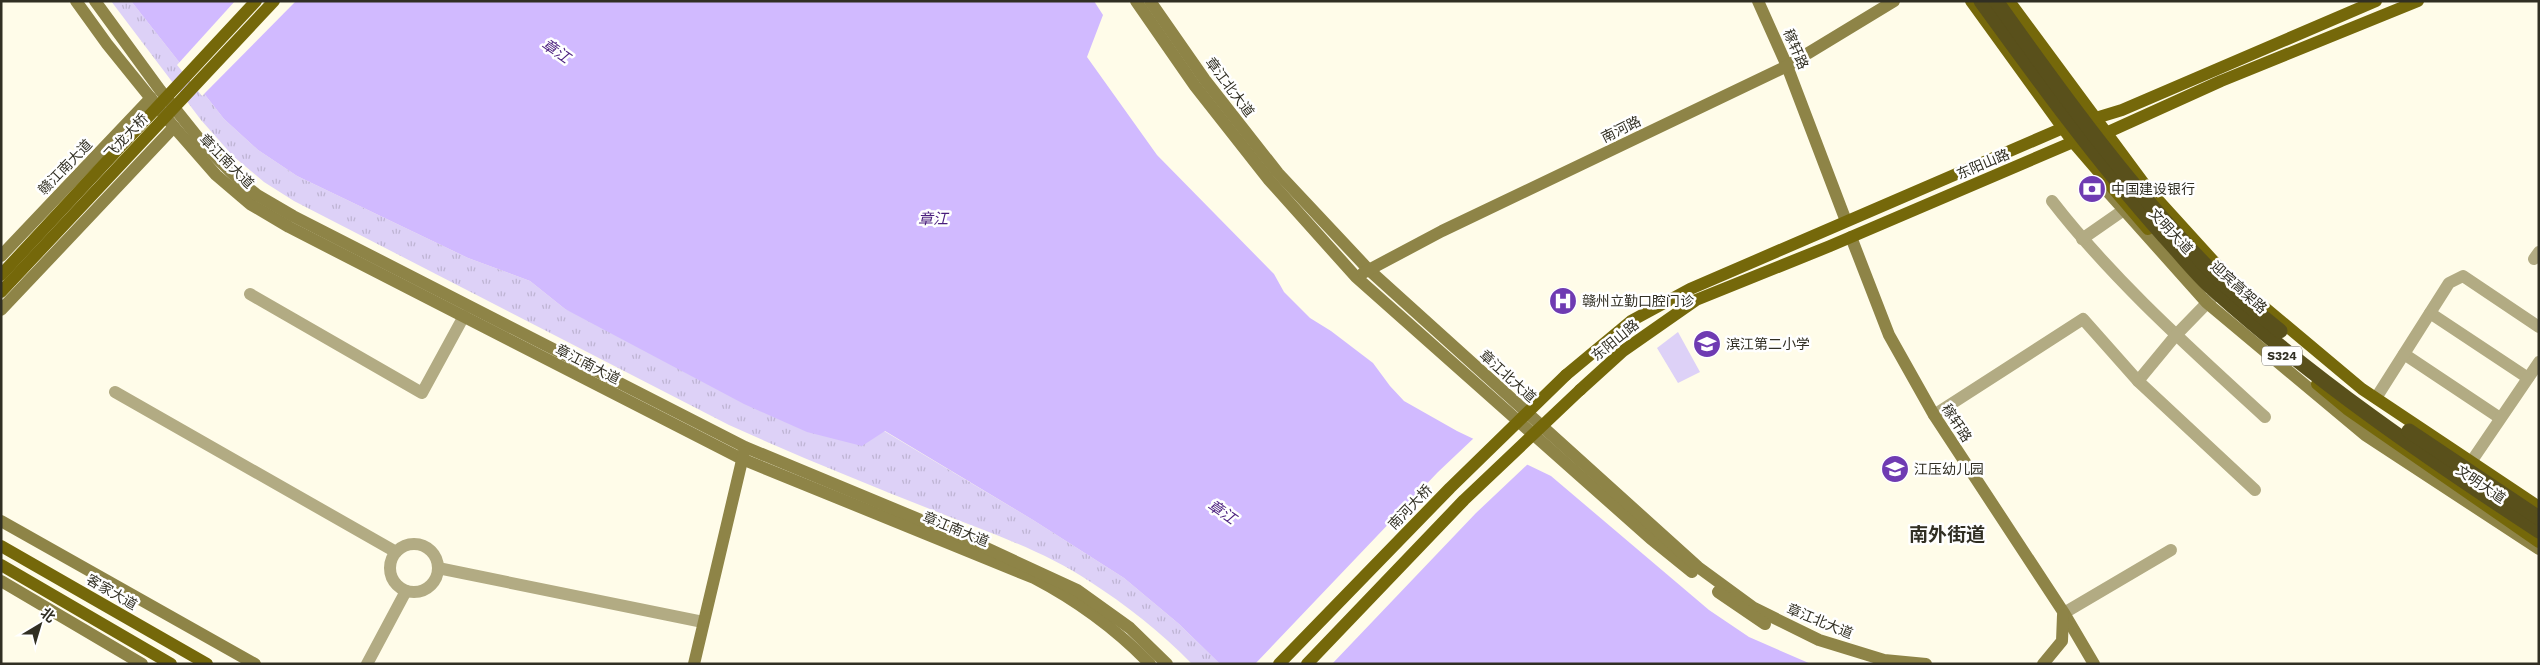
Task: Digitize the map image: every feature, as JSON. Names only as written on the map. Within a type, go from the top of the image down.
[{"type":"highway","name":"迎宾高架路","points":[[1981,1],[2070,122],[2122,187],[2212,288],[2352,403],[2446,470],[2539,531]]},
{"type":"highway","name":"迎宾高架路","points":[[1996,1],[2078,116],[2143,195],[2220,280],[2356,395],[2539,518]]},
{"type":"main road","name":"章江南大道","points":[[76,1],[174,127],[216,175],[250,204],[289,227],[464,316],[743,453],[1034,578],[1071,597],[1122,636],[1150,664]]},
{"type":"main road","name":"章江南大道","points":[[95,1],[160,90],[204,145],[240,182],[257,195],[293,216],[530,338],[743,453],[969,540],[1077,590],[1130,628],[1167,664]]},
{"type":"main road","name":"飞龙大桥","points":[[1,275],[256,1]]},
{"type":"main road","name":"飞龙大桥","points":[[1,292],[274,1]]},
{"type":"main road","name":"章江北大道","points":[[1136,1],[1195,86],[1269,180],[1356,277],[1650,538],[1696,576],[1749,614],[1782,633],[1816,647],[1871,664]]},
{"type":"main road","name":"章江北大道","points":[[1150,1],[1204,80],[1278,173],[1368,269],[1652,528],[1698,567],[1754,608],[1786,625],[1819,640],[1884,660],[1926,664]]},
{"type":"main road","name":"稼轩路","points":[[1758,1],[1787,66],[1846,221]]},
{"type":"main road","name":"南河路","points":[[1356,277],[1442,231],[1787,66],[1894,1]]},
{"type":"main road","name":"文明大道","points":[[1971,1],[2073,142],[2125,208],[2209,300],[2346,408],[2539,542]]},
{"type":"main road","name":"文明大道","points":[[2009,1],[2095,120],[2148,189],[2227,276],[2376,398],[2539,507]]},
{"type":"main road","name":"东阳山路","points":[[1566,376],[1631,321],[1690,289],[2063,128],[2095,120],[2376,1]]},
{"type":"main road","name":"东阳山路","points":[[1307,664],[1464,500],[1580,390],[1623,351],[1696,300],[1851,237],[2073,142],[2106,133],[2221,81],[2418,1]]},
{"type":"main road","name":"赣江南大道","points":[[1,256],[151,98]]},
{"type":"main road","points":[[1,310],[174,127]]},
{"type":"main road","name":"稼轩路","points":[[1851,237],[1889,335],[1934,415],[2064,613],[2094,664]]},
{"type":"main road","points":[[2209,300],[2365,434],[2539,549]]},
{"type":"main road","name":"南河大桥","points":[[1279,664],[1450,488],[1566,376]]},
{"type":"main road","points":[[694,664],[743,453]]},
{"type":"main road","points":[[1,521],[255,664]]},
{"type":"main road","name":"客家大道","points":[[1,546],[207,664]]},
{"type":"main road","points":[[1,565],[171,664]]},
{"type":"main road","points":[[1,581],[142,664]]},
{"type":"main road","points":[[2043,664],[2062,641],[2064,613]]},
{"type":"street","points":[[2052,201],[2082,239],[2176,335],[2265,417]]},
{"type":"street","points":[[2082,239],[2125,208]]},
{"type":"street","points":[[2376,398],[2449,283],[2463,276],[2539,327]]},
{"type":"street","points":[[250,294],[422,393],[464,316]]},
{"type":"street","points":[[2138,381],[2176,335],[2209,300]]},
{"type":"street","points":[[2430,313],[2528,378]]},
{"type":"street","points":[[1934,415],[2082,319],[2138,381],[2255,490]]},
{"type":"street","points":[[2404,354],[2500,418]]},
{"type":"street","points":[[2471,462],[2539,362]]},
{"type":"street","points":[[115,392],[396,552]]},
{"type":"street","points":[[407,545],[426,548],[435,556],[438,568],[435,580],[426,589],[414,592],[406,591],[398,586],[391,576],[391,563],[396,552],[407,545]]},
{"type":"street","points":[[2064,613],[2171,550]]},
{"type":"street","points":[[438,568],[703,622]]},
{"type":"street","points":[[368,664],[406,591]]},
{"type":"green space","points":[[111,1],[131,1],[224,119],[258,150],[297,176],[468,258],[530,281],[565,309],[884,431],[1033,520],[1124,578],[1179,624],[1220,664],[1192,664],[1156,630],[1130,609],[1055,561],[1019,544],[836,471],[729,425],[294,201],[264,182],[233,156],[201,120]]},
{"type":"green space","points":[[1678,332],[1700,372],[1678,383],[1657,348]]},
{"type":"water","name":"章江","points":[[131,1],[1094,1],[1103,15],[1087,57],[1157,155],[1274,274],[1284,292],[1310,318],[1331,331],[1373,363],[1404,401],[1457,431],[1551,476],[1709,610],[1749,637],[1811,664],[1220,664],[1179,624],[1124,578],[1033,520],[885,431],[862,446],[807,432],[744,404],[565,309],[530,281],[468,258],[297,176],[258,150],[224,119]]},
{"type":"pier","points":[[235,1],[296,1],[202,96],[177,65]]},
{"type":"pier","points":[[1475,437],[1529,463],[1476,513],[1332,664],[1255,664],[1438,472]]},
{"type":"place","name":"中国建设银行","points":[[2092,189]]},
{"type":"place","name":"赣州立勤口腔门诊","points":[[1563,301]]},
{"type":"place","name":"滨江第二小学","points":[[1707,344]]},
{"type":"place","name":"江压幼儿园","points":[[1895,469]]},
{"type":"district","name":"南外街道","points":[[1947,534]]}]
